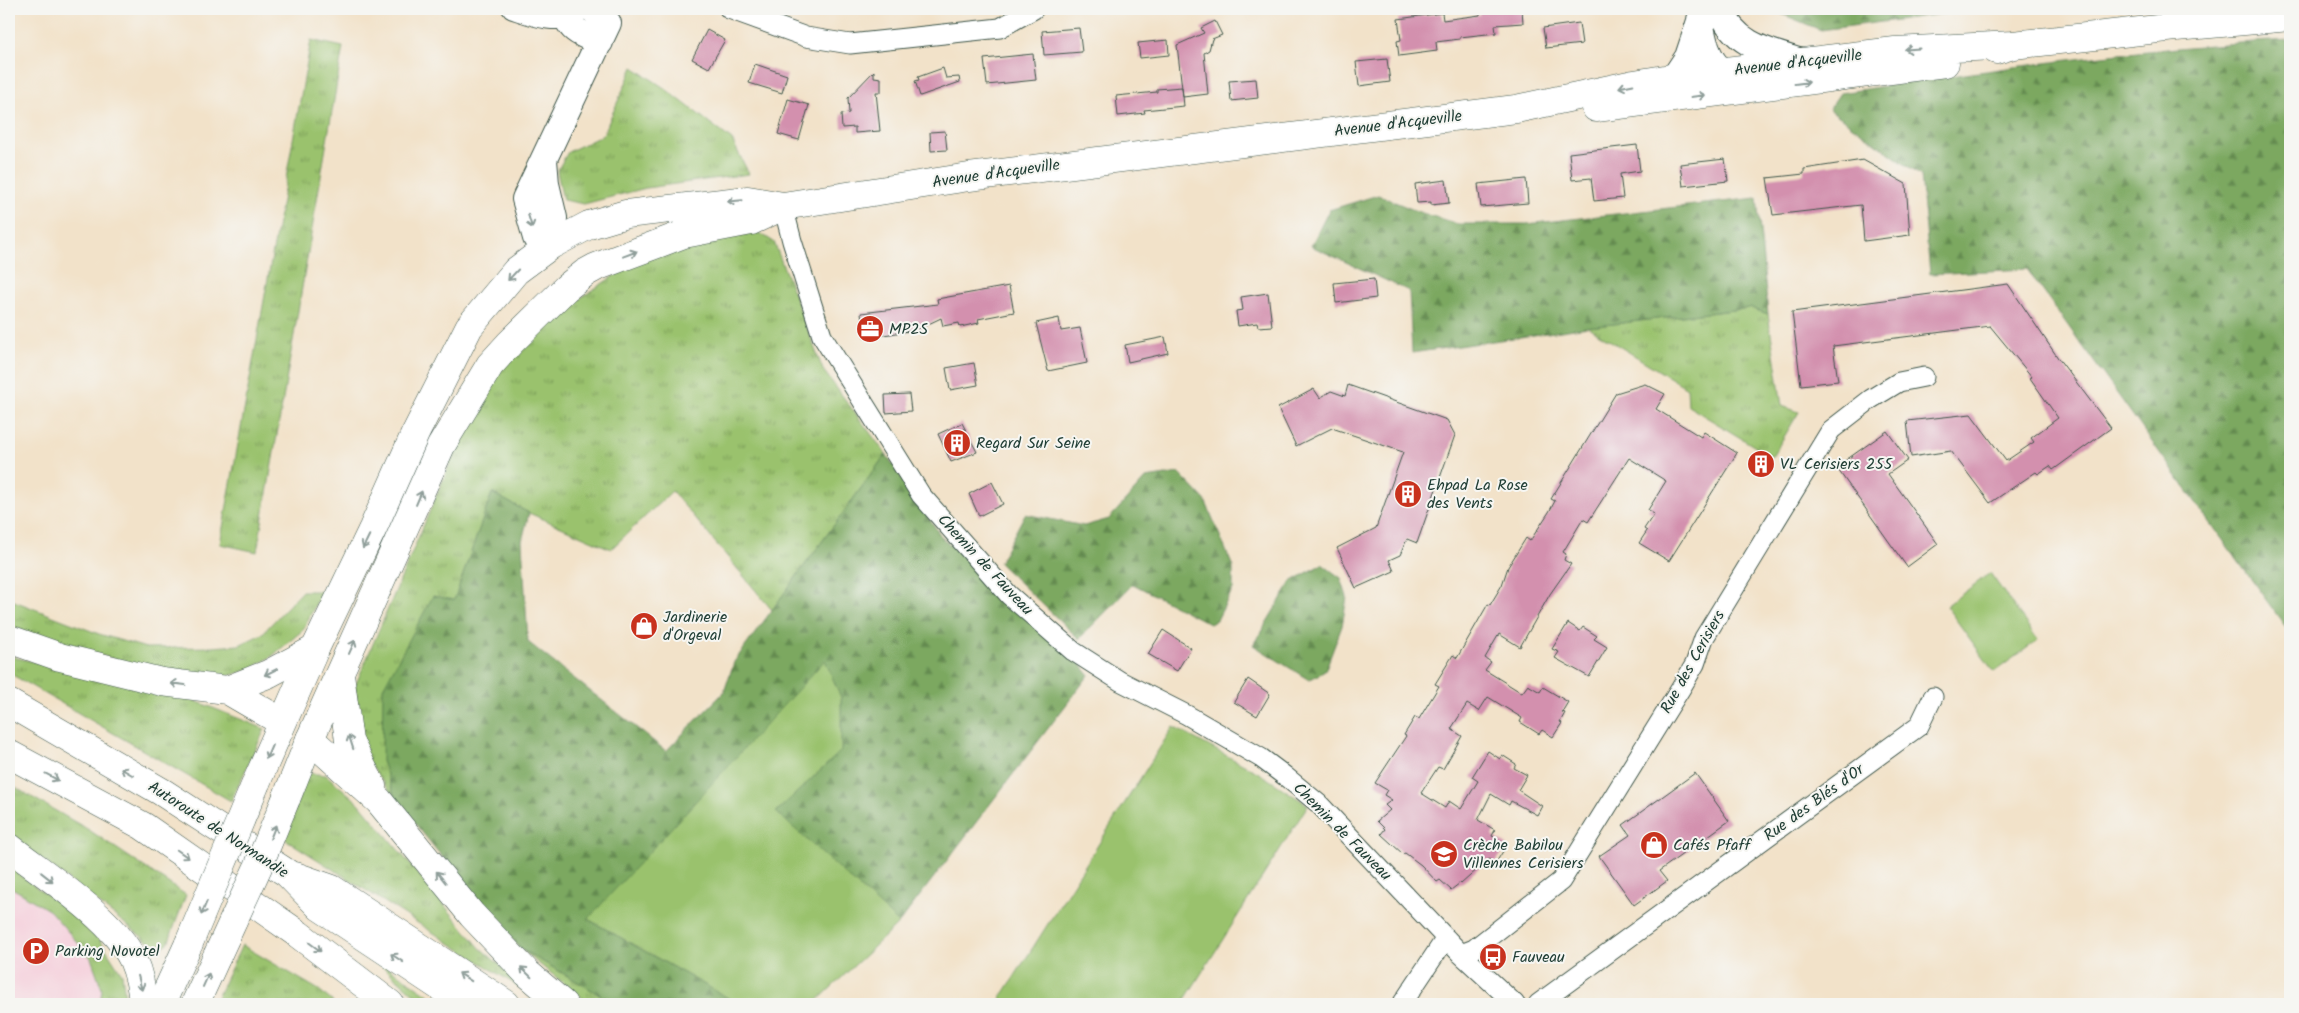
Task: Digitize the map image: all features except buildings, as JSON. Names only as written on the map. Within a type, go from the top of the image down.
[{"type":"main road","points":[[1516,109],[1591,108],[1724,82],[1753,89],[1951,62],[2013,45],[2186,26],[2290,17]]},
{"type":"main road","name":"Avenue d'Acqueville","points":[[783,206],[969,177],[1516,109],[1634,84],[1674,78],[1724,82],[1802,62],[1896,50],[2013,45]]},
{"type":"main road","points":[[161,1004],[189,943],[314,649],[373,528],[415,434],[469,326],[516,271],[551,245],[589,225],[626,214],[748,200],[783,206]]},
{"type":"main road","points":[[195,1004],[258,867],[310,739],[442,446],[490,365],[566,288],[596,267],[684,234],[751,221],[783,206]]},
{"type":"main road","points":[[551,245],[585,273]]},
{"type":"main road","points":[[490,365],[499,333],[552,280],[551,245]]},
{"type":"main road","points":[[9,639],[60,657],[162,682],[227,690],[310,739],[379,801],[472,915],[527,973],[563,1004]]},
{"type":"main road","points":[[227,690],[268,674],[314,649]]},
{"type":"main road","points":[[340,674],[349,741],[379,801]]},
{"type":"main road","name":"Autoroute de Normandie","points":[[9,704],[162,792],[287,873],[320,907],[466,1004]]},
{"type":"main road","points":[[9,754],[143,826],[298,934],[390,1004]]},
{"type":"main road","points":[[9,847],[77,900],[115,934],[132,959],[142,987],[143,1004]]},
{"type":"main road","points":[[287,873],[332,890],[506,1004]]},
{"type":"street","points":[[512,9],[553,20],[590,17],[544,160],[546,184],[554,218],[551,245]]},
{"type":"street","points":[[729,9],[806,37],[850,44],[1000,28],[1034,9]]},
{"type":"street","points":[[1708,12],[1735,34],[1756,46],[1802,62]]},
{"type":"street","points":[[1674,78],[1688,57],[1708,12]]},
{"type":"street","points":[[1708,12],[1706,46],[1724,82]]},
{"type":"street","points":[[1724,82],[1732,62],[1735,34]]},
{"type":"street","name":"Chemin de Fauveau","points":[[783,206],[822,336],[921,495],[1009,595],[1073,651],[1120,681],[1187,715],[1261,758],[1285,776],[1319,804],[1461,954],[1515,1004]]},
{"type":"street","name":"Rue des Cerisiers","points":[[1461,954],[1474,949],[1561,882],[1681,688],[1695,664],[1704,638],[1831,430],[1871,399],[1899,382],[1924,377]]},
{"type":"street","name":"Rue des Blés d'Or","points":[[1538,1004],[1919,726],[1933,697]]},
{"type":"street","points":[[1402,1004],[1446,938]]},
{"type":"shaded area","points":[[9,881],[76,930],[122,974],[110,1004],[9,1004]]},
{"type":"green space","points":[[1769,9],[1982,9],[1821,30]]},
{"type":"green space","points":[[311,40],[343,47],[257,552],[220,544]]},
{"type":"green space","points":[[2290,40],[2290,633],[2027,269],[1930,274],[1921,176],[1829,109],[1840,93],[1951,76],[2121,54],[2234,43]]},
{"type":"green space","points":[[633,67],[663,87],[732,140],[749,174],[646,188],[584,204],[563,200],[557,171],[568,152],[603,135]]},
{"type":"green space","points":[[1378,195],[1419,212],[1458,224],[1527,224],[1757,198],[1768,314],[1750,308],[1588,327],[1412,353],[1409,291],[1311,246],[1329,210]]},
{"type":"green space","points":[[758,232],[774,242],[823,370],[886,454],[772,610],[672,491],[611,549],[529,513],[492,493],[454,601],[382,761],[396,800],[364,756],[355,686],[461,438],[502,366],[567,307],[615,275],[656,251]]},
{"type":"green space","points":[[1751,308],[1768,314],[1782,406],[1799,412],[1772,457],[1688,406],[1687,388],[1588,327]]},
{"type":"green space","points":[[886,454],[943,539],[1066,645],[1089,675],[899,923],[776,812],[841,751],[841,698],[825,661],[589,920],[739,1004],[616,1004],[519,948],[472,894],[396,800],[382,761],[383,688],[433,596],[454,600],[492,493],[529,513],[522,541],[528,642],[666,751],[724,692],[734,662]]},
{"type":"green space","points":[[1179,473],[1205,500],[1233,567],[1233,589],[1217,620],[1210,624],[1133,584],[1079,639],[999,563],[1025,514],[1084,526],[1109,519],[1146,478]]},
{"type":"green space","points":[[1322,564],[1341,578],[1347,597],[1342,626],[1325,671],[1309,680],[1253,645],[1291,582]]},
{"type":"green space","points":[[1990,573],[2038,640],[1994,672],[1946,606]]},
{"type":"green space","points":[[302,591],[322,591],[303,630],[271,657],[251,669],[221,678],[187,679],[63,645],[9,626],[9,599],[99,634],[146,648],[239,645],[262,634]]},
{"type":"green space","points":[[9,656],[89,675],[168,690],[265,729],[231,801],[9,673]]},
{"type":"green space","points":[[825,660],[841,698],[841,751],[776,812],[899,923],[814,1004],[739,1004],[588,919]]},
{"type":"green space","points":[[1173,727],[1259,773],[1308,805],[1182,1004],[997,1004]]},
{"type":"green space","points":[[307,773],[326,775],[359,803],[480,948],[546,1004],[285,839]]},
{"type":"green space","points":[[9,784],[89,830],[186,895],[168,943],[159,950],[9,834]]},
{"type":"green space","points":[[9,867],[93,929],[122,974],[126,1004],[100,1004],[102,989],[91,958],[50,911],[9,886]]},
{"type":"green space","points":[[242,945],[319,990],[335,1004],[214,1004]]},
{"type":"green space","points":[[519,948],[616,1004],[590,1004]]},
{"type":"green space","points":[[370,955],[442,1004],[425,1004]]},
{"type":"place","name":"MP2S","points":[[870,329]]},
{"type":"place","name":"Regard Sur Seine","points":[[957,443]]},
{"type":"place","name":"VL Cerisiers 255","points":[[1761,464]]},
{"type":"place","name":"Ehpad La Rose des Vents","points":[[1408,494]]},
{"type":"place","name":"Jardinerie d'Orgeval","points":[[644,626]]},
{"type":"place","name":"Cafés Pfaff","points":[[1654,845]]},
{"type":"place","name":"Crèche Babilou Villennes Cerisiers","points":[[1444,854]]},
{"type":"place","name":"Parking Novotel","points":[[36,951]]},
{"type":"place","name":"Fauveau","points":[[1493,957]]}]
